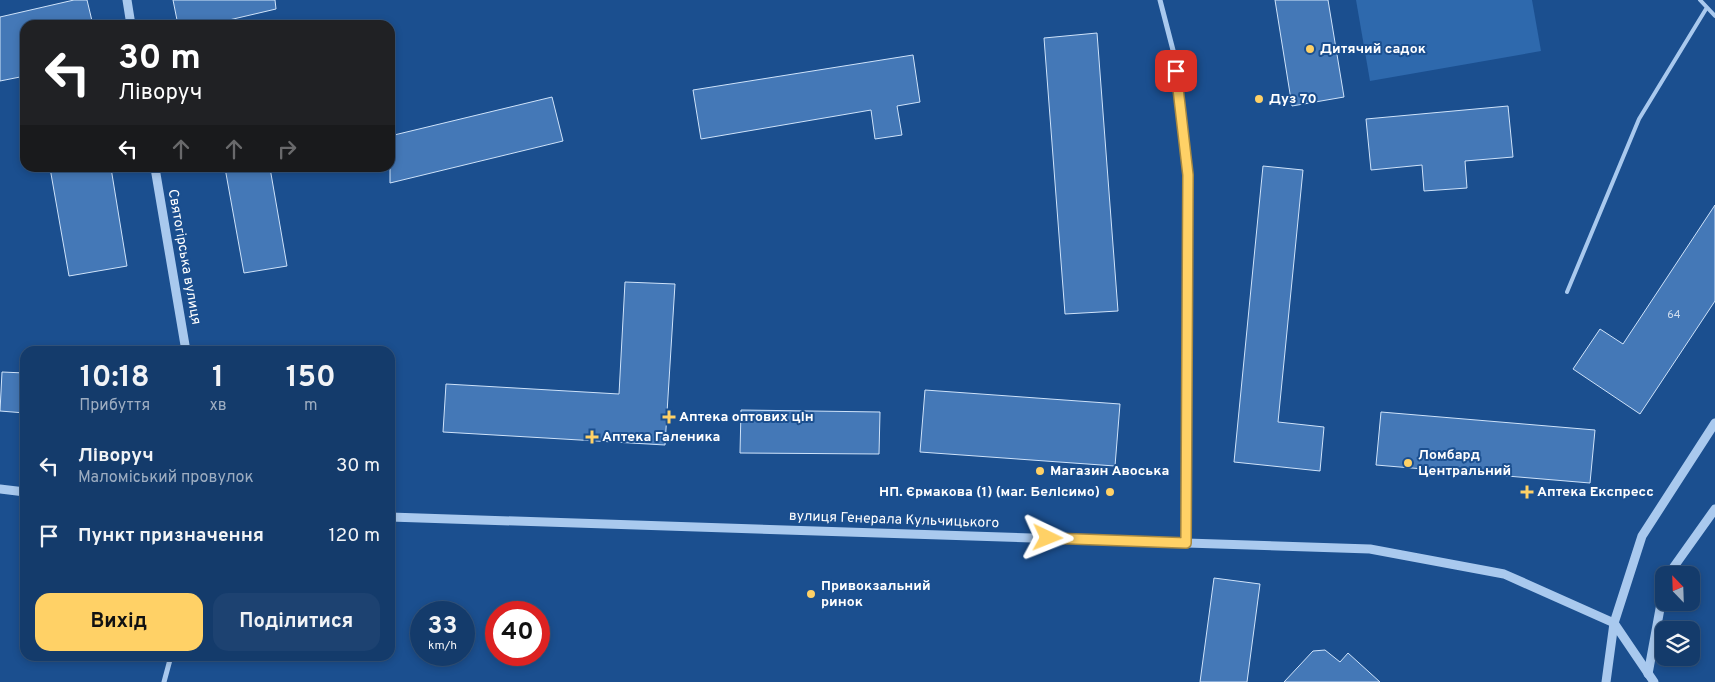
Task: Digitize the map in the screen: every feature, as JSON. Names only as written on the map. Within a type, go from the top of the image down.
[{"type":"street","points":[[127,0],[131,20]]},
{"type":"street","points":[[1160,0],[1174,54],[1188,175],[1186,543]]},
{"type":"street","name":"Святогірська вулиця","points":[[156,172],[185,346]]},
{"type":"street","points":[[1606,682],[1614,623],[1642,536],[1715,423]]},
{"type":"street","points":[[0,489],[20,491]]},
{"type":"street","points":[[1674,566],[1715,509]]},
{"type":"street","name":"вулиця Генерала Кульчицького","points":[[395,517],[1370,549],[1504,574],[1614,623]]},
{"type":"street","points":[[1651,678],[1661,611]]},
{"type":"street","points":[[1614,623],[1651,678]]},
{"type":"street","points":[[164,682],[170,661]]},
{"type":"lane","points":[[1700,0],[1706,9],[1715,16]]},
{"type":"lane","points":[[1567,292],[1639,119],[1706,9]]},
{"type":"shaded area","points":[[1356,0],[1532,0],[1541,51],[1370,81]]},
{"type":"building","points":[[74,0],[87,0],[92,20],[20,20],[20,77],[0,81],[0,17]]},
{"type":"building","points":[[173,0],[275,0],[276,9],[229,20],[177,20]]},
{"type":"building","name":"Дитячий садок","points":[[1275,0],[1328,0],[1344,97],[1292,106]]},
{"type":"building","points":[[1097,33],[1118,311],[1065,314],[1044,38]]},
{"type":"building","points":[[913,55],[920,102],[897,106],[902,135],[875,139],[871,110],[701,139],[693,90]]},
{"type":"building","points":[[552,97],[563,141],[390,183],[390,172],[395,172],[395,135]]},
{"type":"building","points":[[1508,106],[1513,157],[1465,161],[1467,188],[1424,191],[1422,165],[1371,170],[1366,119]]},
{"type":"building","points":[[1263,166],[1303,170],[1278,422],[1324,427],[1320,471],[1234,462]]},
{"type":"building","points":[[51,172],[112,172],[127,266],[69,276]]},
{"type":"building","points":[[226,172],[271,172],[287,266],[244,273]]},
{"type":"building","points":[[1715,205],[1715,301],[1640,414],[1573,369],[1600,329],[1623,344]]},
{"type":"building","points":[[625,282],[675,284],[665,445],[443,432],[446,384],[619,394]]},
{"type":"building","points":[[2,372],[20,373],[20,413],[0,411]]},
{"type":"building","points":[[925,390],[1120,404],[1115,466],[920,452]]},
{"type":"building","points":[[741,410],[880,412],[879,454],[740,453]]},
{"type":"building","points":[[1381,412],[1595,430],[1590,483],[1376,465]]},
{"type":"building","points":[[1214,578],[1260,584],[1247,682],[1200,682]]},
{"type":"building","points":[[1325,650],[1340,662],[1348,653],[1380,682],[1284,682],[1313,651]]},
{"type":"place","name":"Дитячий садок","points":[[1310,49]]},
{"type":"place","name":"Дуз 70","points":[[1259,99]]},
{"type":"place","name":"Аптека оптових цін","points":[[669,417]]},
{"type":"place","name":"Аптека Галеника","points":[[592,437]]},
{"type":"place","name":"Ломбард Центральний","points":[[1408,463]]},
{"type":"place","name":"Магазин Авоська","points":[[1040,471]]},
{"type":"place","name":"НП. Єрмакова (1) (маг. Белісимо)","points":[[1110,492]]},
{"type":"place","name":"Аптека Експресс","points":[[1527,492]]},
{"type":"place","name":"Привокзальний ринок","points":[[811,594]]},
{"type":"route","points":[[1048,538],[1186,543],[1188,175],[1176,71]]}]
